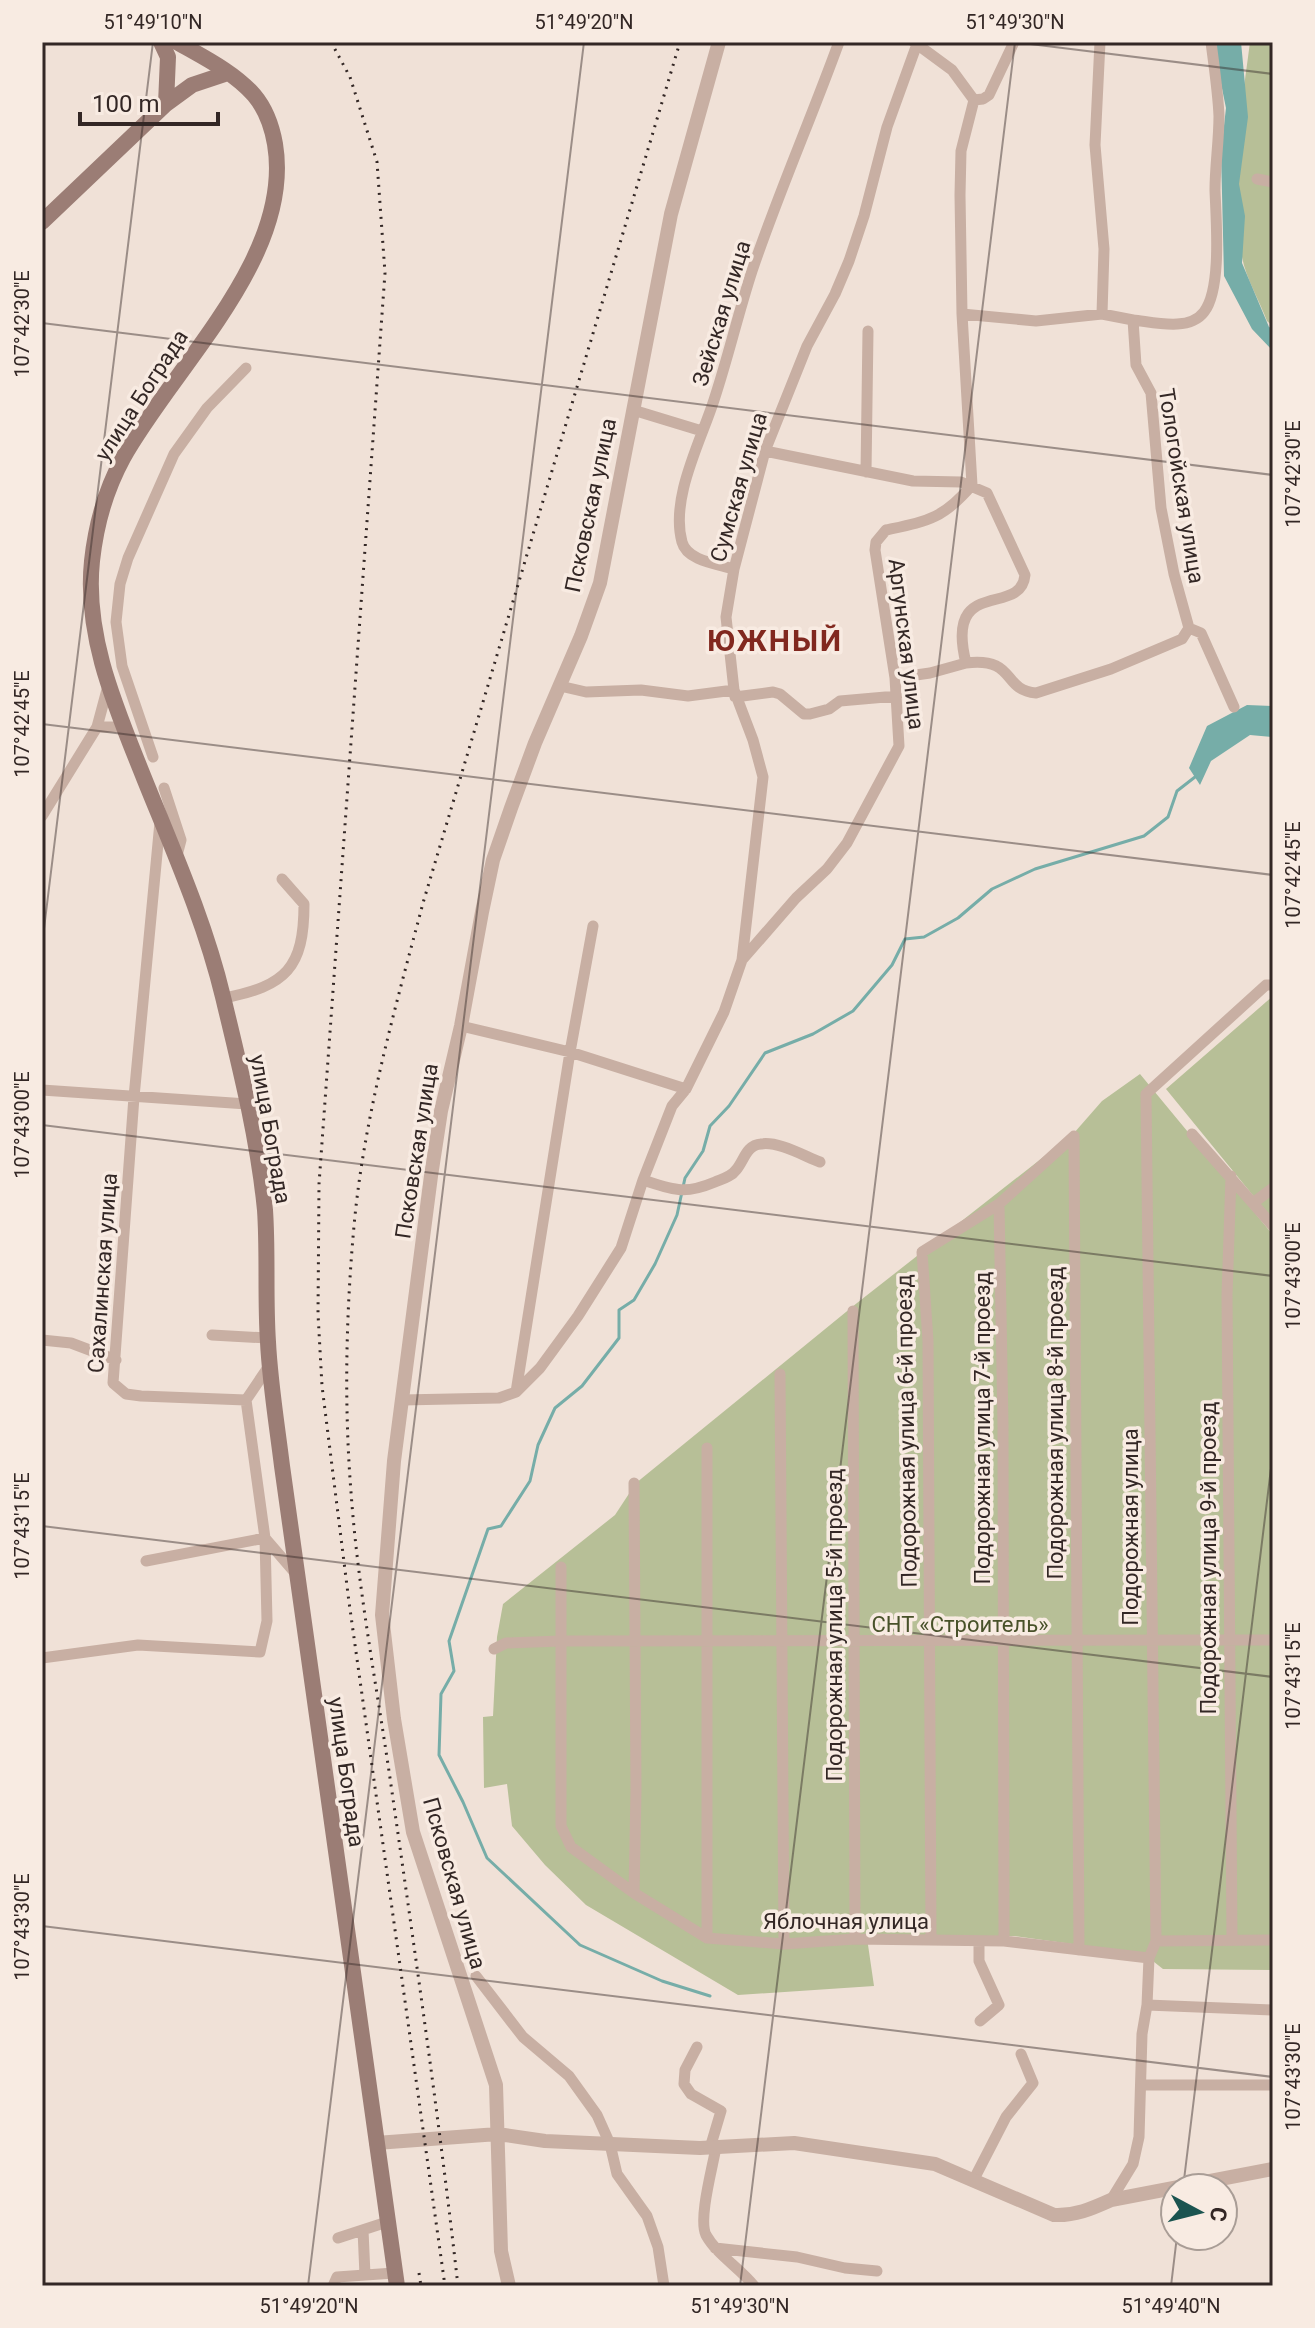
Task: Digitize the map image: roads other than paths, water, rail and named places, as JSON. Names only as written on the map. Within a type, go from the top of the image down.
[{"type":"main road","points":[[161,42],[168,57],[166,104]]},
{"type":"main road","name":"улица Бограда","points":[[177,42],[228,73],[254,95],[267,117],[278,165],[269,221],[240,285],[128,449],[105,496],[98,520],[91,573],[94,627],[124,727],[211,950],[247,1104],[265,1210],[269,1366],[395,2280]]},
{"type":"main road","points":[[42,222],[166,104],[192,85],[228,73]]},
{"type":"street","name":"Псковская улица","points":[[509,2286],[501,2251],[496,2085],[413,1832],[394,1719],[382,1615],[402,1400],[441,1111],[493,860],[535,743],[600,583],[671,214],[719,42]]},
{"type":"street","name":"Зейская улица","points":[[734,569],[699,559],[682,544],[680,513],[689,471],[753,270],[839,42]]},
{"type":"street","points":[[974,100],[989,95],[1014,42]]},
{"type":"street","points":[[1100,42],[1095,145],[1104,249],[1102,314]]},
{"type":"street","points":[[962,314],[1036,321],[1102,314],[1133,320],[1184,323],[1203,313],[1212,290],[1217,247],[1215,186],[1219,114],[1211,42]]},
{"type":"street","points":[[915,43],[952,70],[974,100]]},
{"type":"street","name":"Сумская улица","points":[[742,960],[763,777],[735,694],[726,617],[734,569],[765,451],[807,346],[849,261],[887,127],[915,43]]},
{"type":"street","points":[[972,485],[962,314],[961,151],[974,100]]},
{"type":"street","points":[[1257,179],[1273,182]]},
{"type":"street","name":"Тологойская улица","points":[[1133,320],[1136,365],[1151,393],[1161,508],[1174,574],[1189,628],[1201,633],[1234,707]]},
{"type":"street","points":[[866,472],[868,331]]},
{"type":"street","points":[[153,757],[122,666],[116,627],[120,584],[128,558],[174,454],[207,408],[246,368]]},
{"type":"street","points":[[633,410],[702,431]]},
{"type":"street","points":[[765,451],[913,481],[961,482],[987,493],[1025,581],[1018,591],[969,611],[963,619],[961,628],[966,663]]},
{"type":"street","name":"Аргунская улица","points":[[742,960],[796,898],[827,869],[847,843],[899,746],[895,678],[876,542],[886,530],[930,521],[956,504],[972,485]]},
{"type":"street","points":[[94,627],[116,627]]},
{"type":"street","points":[[895,678],[966,663],[992,662],[1004,670],[1018,688],[1036,693],[1111,669],[1182,639],[1189,628]]},
{"type":"street","points":[[42,816],[97,727],[109,683]]},
{"type":"street","points":[[560,686],[586,692],[641,690],[688,696],[773,692],[780,694],[804,714],[829,709],[840,701],[897,696]]},
{"type":"street","points":[[97,727],[124,727]]},
{"type":"street","points":[[164,788],[181,840],[176,859]]},
{"type":"street","name":"Сахалинская улица","points":[[160,818],[134,1097],[113,1383],[126,1394],[246,1400]]},
{"type":"street","points":[[224,998],[274,983],[295,962],[302,944],[304,904],[282,879]]},
{"type":"street","points":[[516,1392],[593,926]]},
{"type":"street","points":[[402,1400],[499,1398],[516,1392],[540,1368],[578,1316],[621,1248],[672,1106],[686,1089],[724,1012],[742,960]]},
{"type":"street","name":"Подорожная улица","points":[[1111,2200],[1133,2164],[1139,2137],[1142,2034],[1149,1958],[1156,1941],[1146,1094],[1266,985],[1273,985]]},
{"type":"street","points":[[461,1026],[570,1052],[686,1089]]},
{"type":"street","points":[[42,1090],[247,1104]]},
{"type":"street","points":[[1192,1134],[1273,1226]]},
{"type":"street","name":"Подорожная улица 8-й проезд","points":[[999,1204],[1074,1136],[1079,1950]]},
{"type":"street","points":[[643,1180],[673,1191],[693,1191],[729,1177],[750,1148],[760,1144],[776,1146],[820,1162]]},
{"type":"street","name":"Подорожная улица 9-й проезд","points":[[1231,1176],[1227,1295],[1227,1641],[1232,1940]]},
{"type":"street","points":[[1253,1203],[1273,1188]]},
{"type":"street","name":"Подорожная улица 7-й проезд","points":[[999,1204],[1004,1941]]},
{"type":"street","name":"Подорожная улица 6-й проезд","points":[[931,1940],[928,1341],[922,1252],[999,1204]]},
{"type":"street","name":"Подорожная улица 5-й проезд","points":[[853,1311],[855,1939]]},
{"type":"street","points":[[212,1335],[267,1338]]},
{"type":"street","points":[[42,1340],[71,1343],[116,1360]]},
{"type":"street","points":[[42,1658],[138,1645],[260,1652],[267,1621],[265,1538],[246,1400],[269,1366]]},
{"type":"street","points":[[780,1374],[784,1944]]},
{"type":"street","points":[[707,1448],[707,1938]]},
{"type":"street","points":[[634,1483],[634,1893]]},
{"type":"street","points":[[265,1538],[297,1575]]},
{"type":"street","points":[[146,1561],[265,1538]]},
{"type":"street","points":[[560,1641],[561,1567]]},
{"type":"street","points":[[494,1649],[506,1643],[560,1641],[1273,1640]]},
{"type":"street","name":"Яблочная улица","points":[[560,1641],[561,1826],[571,1847],[634,1893],[707,1938],[784,1944],[855,1939],[1004,1941],[1149,1958]]},
{"type":"street","points":[[1156,1941],[1273,1940]]},
{"type":"street","points":[[979,1941],[979,1961],[999,2005],[980,2021]]},
{"type":"street","points":[[476,1976],[523,2037],[569,2076],[597,2115],[610,2144],[617,2174],[647,2216],[658,2247],[664,2286]]},
{"type":"street","points":[[1147,2005],[1273,2010]]},
{"type":"street","points":[[697,2047],[685,2070],[684,2084],[691,2094],[721,2111],[713,2147],[704,2232],[715,2248],[750,2283]]},
{"type":"street","points":[[973,2181],[1006,2117],[1033,2083],[1021,2054]]},
{"type":"street","points":[[1142,2085],[1273,2085]]},
{"type":"street","points":[[376,2143],[498,2134],[545,2141],[610,2144],[713,2147],[794,2143],[935,2164],[1054,2215],[1070,2216],[1111,2200],[1273,2169]]},
{"type":"street","points":[[338,2238],[387,2222]]},
{"type":"street","points":[[363,2230],[365,2275]]},
{"type":"street","points":[[715,2248],[783,2255],[845,2268],[877,2271]]},
{"type":"street","name":"улица Бограда","points":[[333,2286],[337,2277],[365,2275],[395,2280]]},
{"type":"water","points":[[1216,42],[1241,42],[1248,117],[1239,184],[1245,216],[1242,263],[1269,327],[1273,329],[1273,351],[1252,329],[1224,276],[1221,152],[1226,108]]},
{"type":"water","points":[[1247,705],[1273,706],[1273,737],[1250,735],[1211,761],[1200,785],[1189,768],[1207,726]]},
{"type":"waterway","points":[[710,1996],[662,1981],[580,1945],[487,1858],[439,1755],[441,1694],[454,1671],[449,1641],[488,1529],[501,1526],[530,1481],[538,1445],[555,1408],[582,1386],[619,1338],[619,1310],[634,1300],[655,1264],[677,1215],[685,1178],[703,1151],[710,1126],[729,1106],[765,1053],[813,1034],[853,1011],[892,965],[905,939],[924,937],[958,918],[992,889],[1035,869],[1144,836],[1168,817],[1177,791],[1195,777]]},
{"type":"railway","points":[[331,42],[350,77],[377,162],[385,273],[319,1184],[318,1314],[322,1386],[349,1602],[445,2286]]},
{"type":"railway","points":[[458,2286],[426,2035],[354,1529],[347,1392],[354,1226],[373,1103],[423,903],[680,42]]},
{"type":"railway","points":[[419,2273],[421,2286]]},
{"type":"district","name":"ЮЖНЫЙ","points":[[775,641]]},
{"type":"park label","name":"СНТ «Строитель»","points":[[960,1624]]}]
